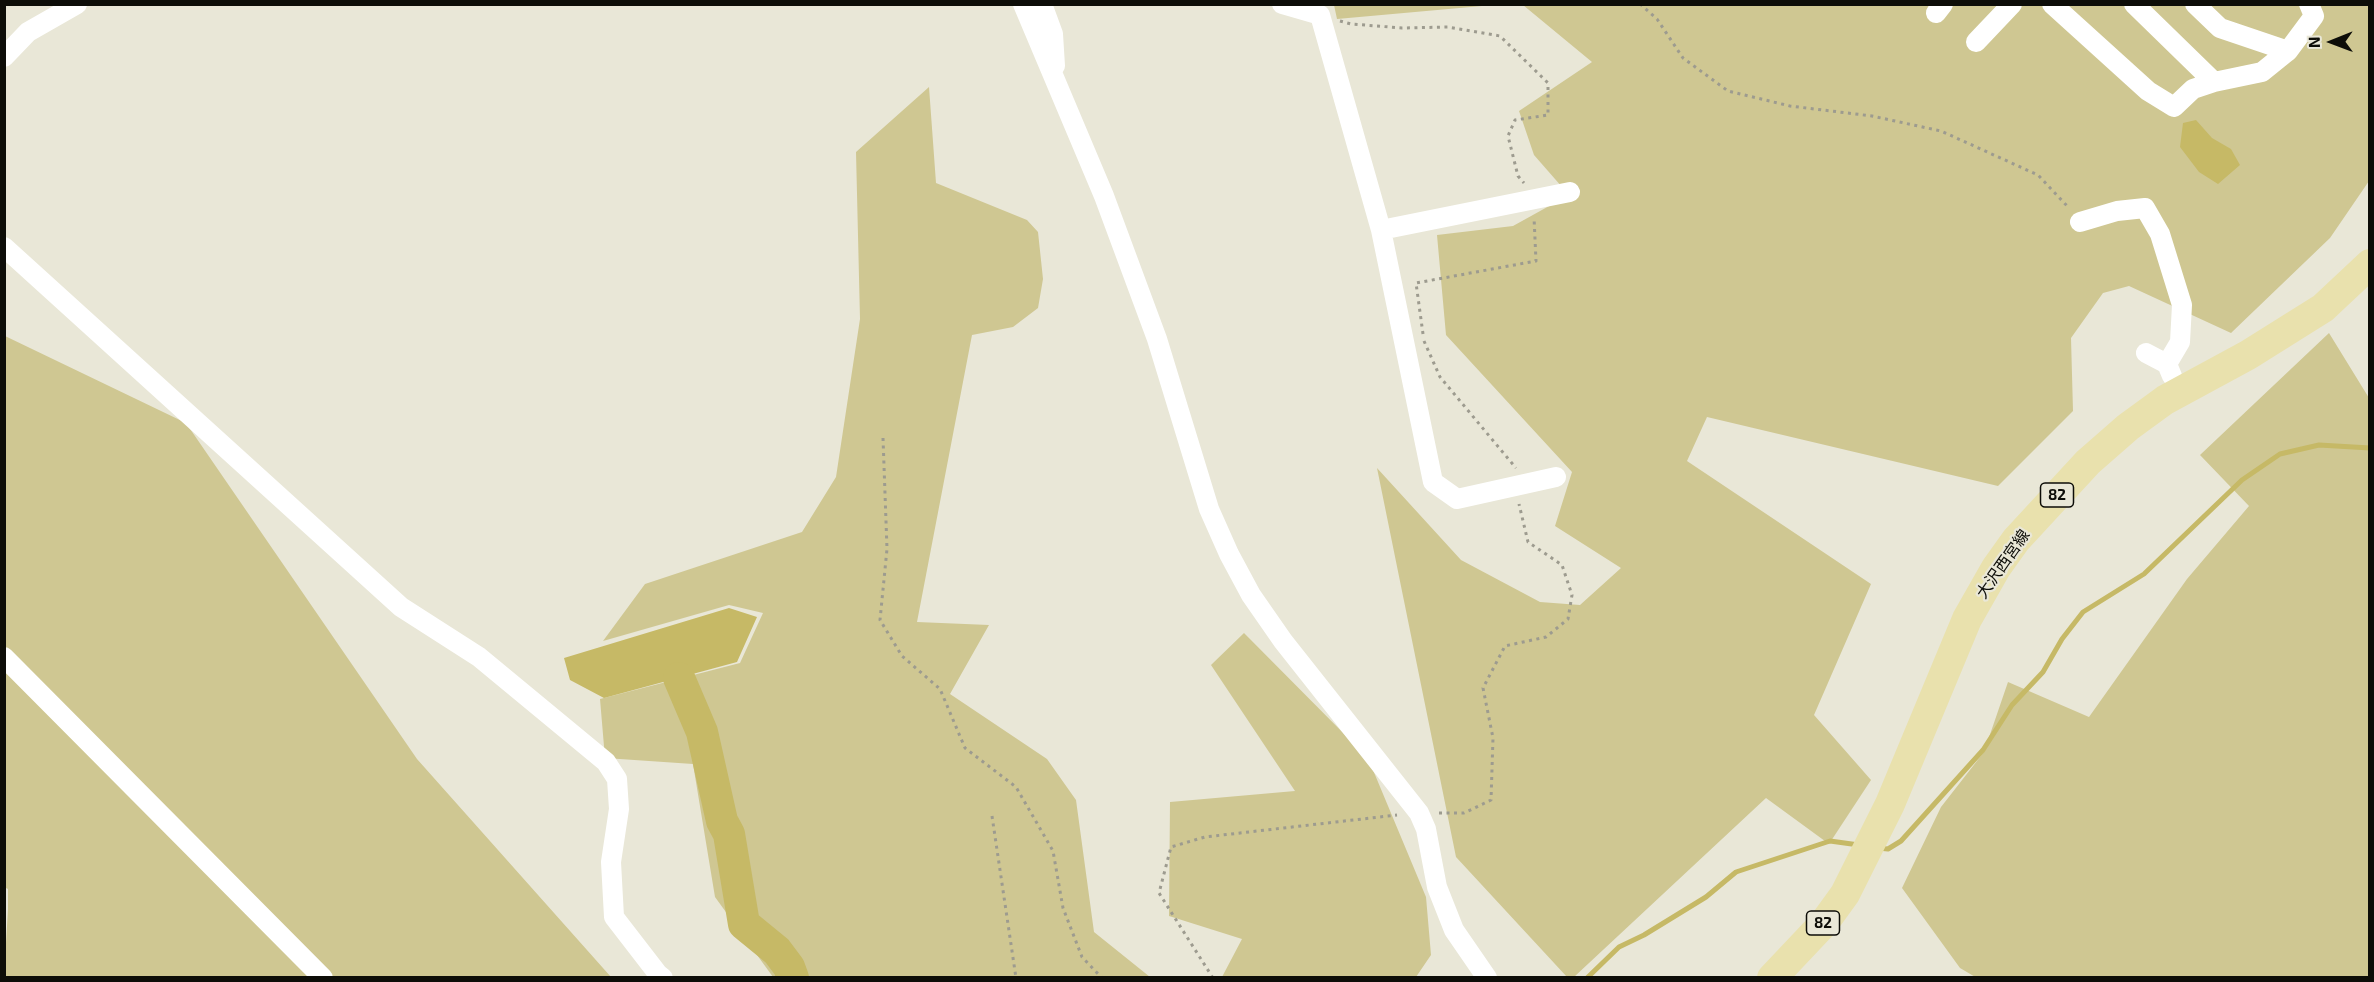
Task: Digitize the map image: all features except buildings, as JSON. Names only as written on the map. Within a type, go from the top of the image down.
[{"type":"main road","name":"大沢西宮線","points":[[1772,978],[1824,923],[1845,894],[1869,849],[1967,619],[1996,568],[2016,540],[2088,462],[2128,427],[2178,393],[2248,355],[2323,308],[2370,264]]},
{"type":"street","points":[[4,57],[28,32],[77,4]]},
{"type":"street","points":[[1023,4],[1104,196],[1156,339],[1209,509],[1229,554],[1251,595],[1283,641],[1419,813],[1426,829],[1437,887],[1454,930],[1487,978]]},
{"type":"street","points":[[1042,4],[1053,34],[1056,83]]},
{"type":"street","points":[[1282,4],[1320,15],[1381,230],[1433,482],[1457,499],[1556,477]]},
{"type":"street","points":[[1976,42],[2012,4]]},
{"type":"street","points":[[2052,4],[2148,91],[2174,106],[2193,89],[2262,72],[2288,51],[2314,16],[2309,4]]},
{"type":"street","points":[[2134,4],[2214,82]]},
{"type":"street","points":[[2195,4],[2220,28],[2288,51]]},
{"type":"street","points":[[1381,230],[1570,192]]},
{"type":"street","points":[[2080,222],[2117,211],[2145,208],[2160,234],[2182,304],[2180,342],[2167,364]]},
{"type":"street","points":[[4,247],[401,607],[478,657],[606,762],[617,779],[619,809],[611,862],[614,917],[663,978]]},
{"type":"street","points":[[2146,352],[2167,364],[2178,393]]},
{"type":"street","points":[[4,657],[323,978]]},
{"type":"path","points":[[1640,4],[1657,20],[1683,58],[1728,91],[1790,106],[1872,116],[1941,130],[2038,175],[2080,222]]},
{"type":"path","points":[[883,438],[887,549],[880,620],[902,656],[940,690],[965,748],[1016,787],[1053,851],[1063,908],[1082,957],[1102,978]]},
{"type":"path","points":[[992,816],[1016,978]]},
{"type":"shaded area","points":[[1334,4],[1493,5],[1337,19]]},
{"type":"shaded area","points":[[1523,5],[2369,5],[2369,181],[2330,238],[2231,333],[2129,286],[2103,293],[2071,338],[2073,411],[1998,486],[1707,417],[1687,461],[1871,584],[1814,715],[1871,780],[1829,844],[1766,798],[1574,977],[1567,977],[1456,857],[1377,468],[1461,560],[1540,602],[1580,605],[1621,568],[1555,526],[1572,472],[1446,335],[1437,235],[1513,226],[1569,195],[1534,155],[1519,111],[1592,62]]},
{"type":"shaded area","points":[[929,87],[936,183],[1027,220],[1038,232],[1043,279],[1038,308],[1013,327],[972,335],[917,622],[989,625],[950,694],[1047,759],[1076,800],[1094,932],[1150,977],[773,977],[715,897],[693,764],[605,758],[600,699],[740,663],[763,613],[729,605],[603,641],[645,584],[802,532],[836,477],[860,319],[856,152]]},
{"type":"shaded area","points":[[2196,120],[2212,138],[2231,149],[2240,165],[2218,184],[2199,172],[2180,147],[2183,123]]},
{"type":"shaded area","points":[[2329,333],[2369,398],[2369,977],[1977,978],[1960,968],[1902,888],[1941,807],[1984,752],[2008,682],[2089,717],[2187,579],[2249,506],[2200,455]]},
{"type":"shaded area","points":[[5,336],[186,423],[417,759],[611,977],[4,977],[8,909],[8,889],[4,887]]},
{"type":"shaded area","points":[[729,608],[757,617],[737,662],[604,698],[570,680],[564,658]]},
{"type":"shaded area","points":[[1244,633],[1368,758],[1426,897],[1431,955],[1416,977],[1222,977],[1242,939],[1169,916],[1170,802],[1295,791],[1211,665]]},
{"type":"waterway","points":[[1877,848],[1888,849],[1901,841],[1983,750],[2012,705],[2043,672],[2062,639],[2083,612],[2144,574],[2242,480],[2280,454],[2319,445],[2370,448]]},
{"type":"waterway","points":[[679,678],[702,732],[722,821],[729,834],[744,924],[777,951],[789,967],[793,978]]},
{"type":"waterway","points":[[1587,978],[1619,947],[1644,935],[1706,897],[1736,872],[1830,841],[1859,845]]}]
